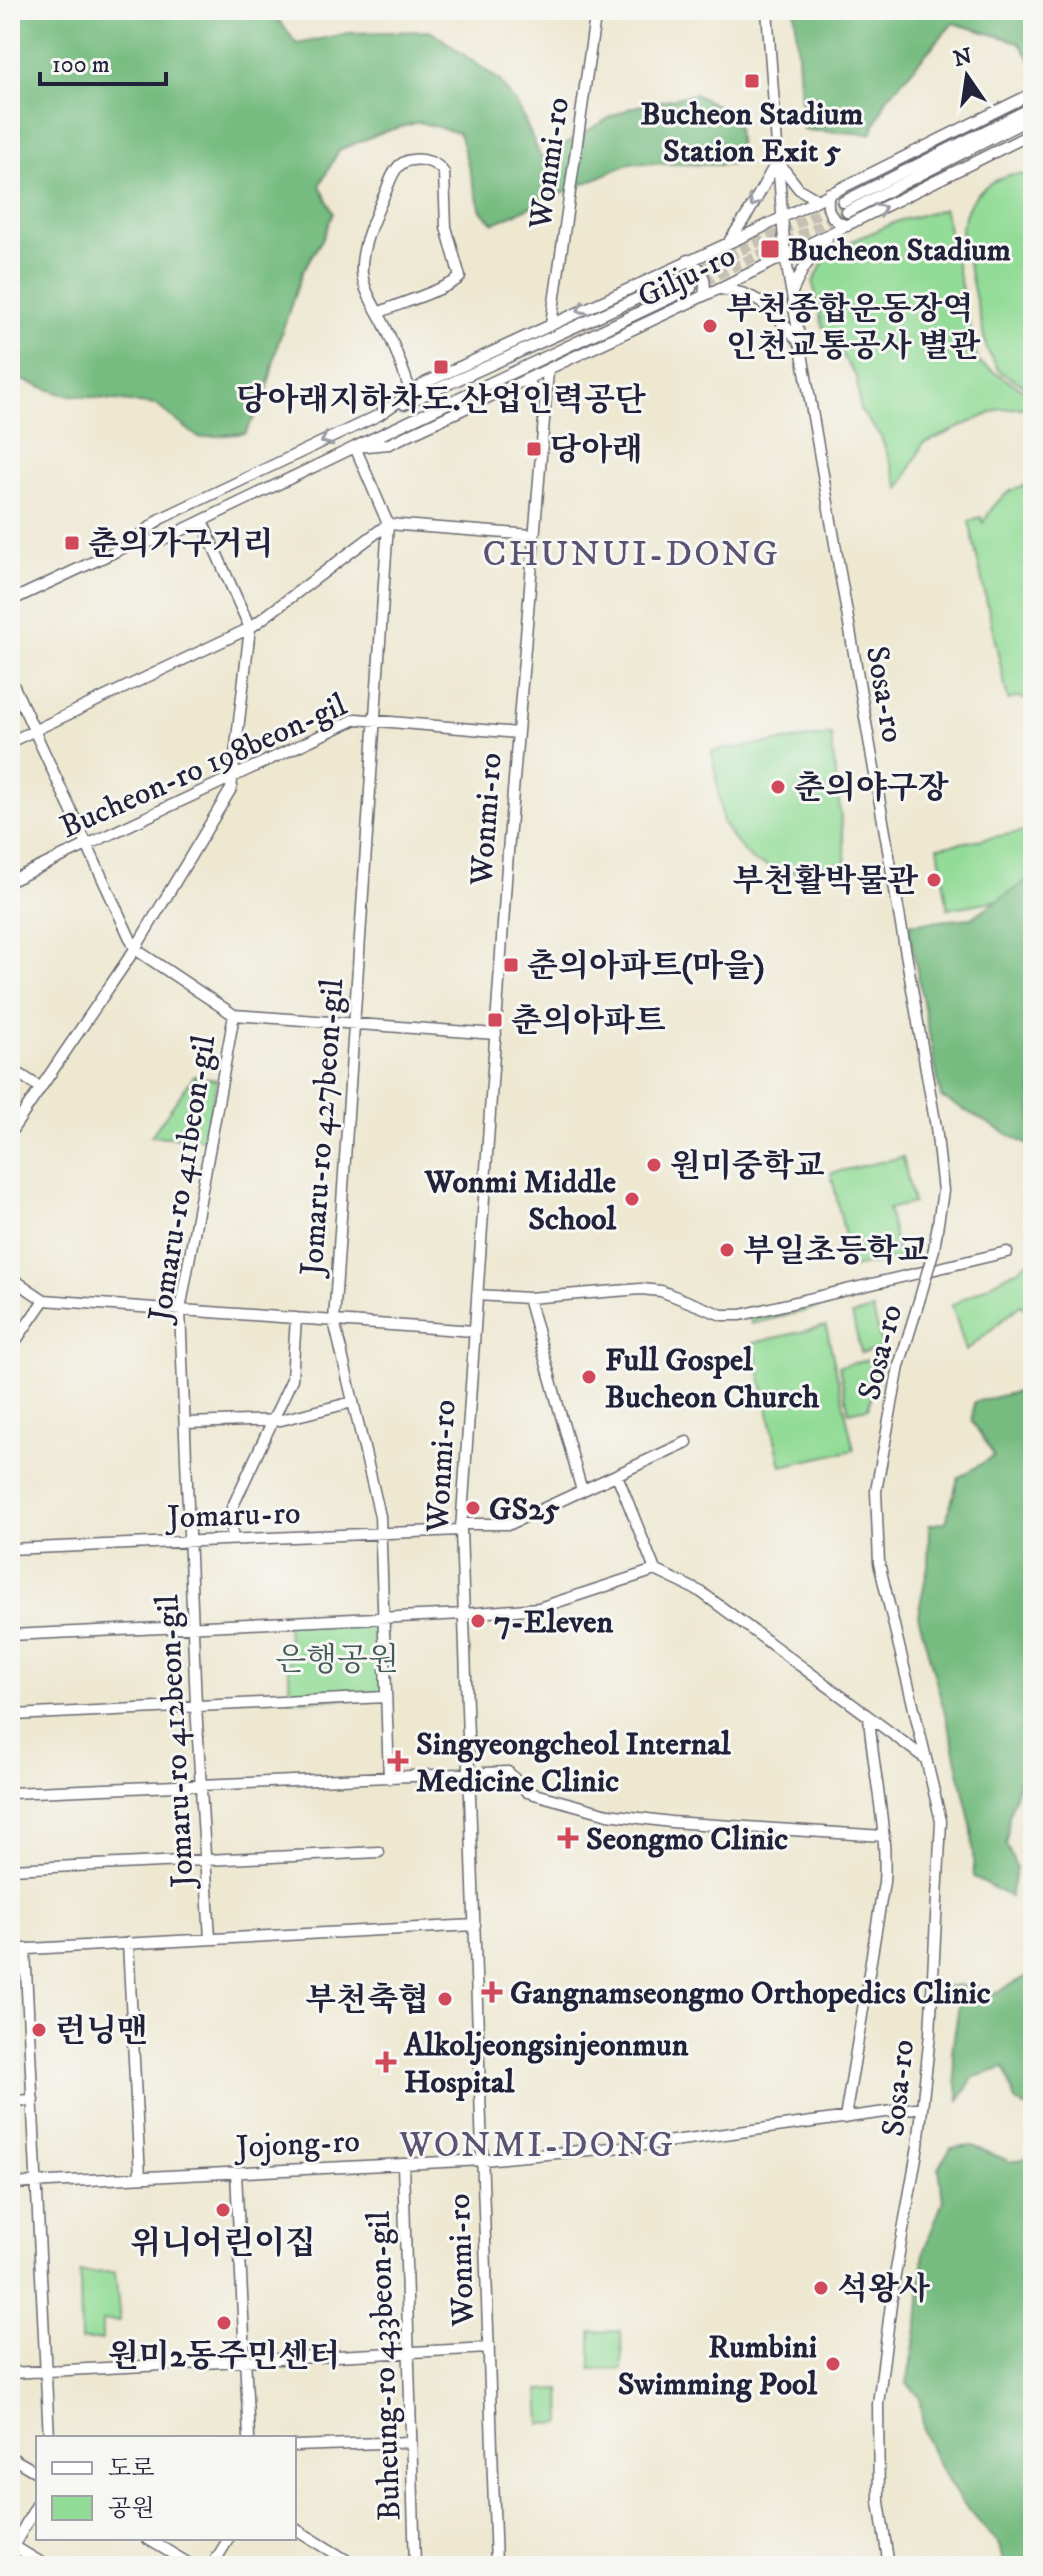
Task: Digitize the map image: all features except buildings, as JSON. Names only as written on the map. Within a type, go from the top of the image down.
[{"type":"street","name":"Wonmi-ro","points":[[551,324],[596,10]]},
{"type":"street","name":"Sosa-ro","points":[[767,10],[785,255],[936,1127],[943,1191],[934,1249],[899,1366],[876,1491],[879,1563],[941,1821],[930,2034],[878,2404],[879,2502],[889,2566]]},
{"type":"street","name":"Gilju-ro","points":[[379,415],[425,383],[780,218],[1033,93]]},
{"type":"street","points":[[1033,107],[845,207],[1033,117]]},
{"type":"street","name":"Gilju-ro","points":[[355,447],[389,444],[548,371],[1033,133]]},
{"type":"street","points":[[378,313],[449,286],[460,277],[446,227],[444,171],[424,160],[406,161],[396,169],[367,244],[362,276],[411,393]]},
{"type":"street","points":[[729,242],[777,160],[799,189],[816,199]]},
{"type":"street","points":[[829,193],[828,212],[833,219],[847,226]]},
{"type":"street","points":[[791,294],[819,246],[836,231]]},
{"type":"street","points":[[688,260],[699,265],[703,273],[706,285],[704,295]]},
{"type":"street","name":"Gilju-ro","points":[[10,601],[127,546],[160,519],[379,415],[687,276]]},
{"type":"street","name":"Gilju-ro","points":[[127,546],[164,539],[691,288]]},
{"type":"street","points":[[718,289],[755,296],[770,308],[800,343]]},
{"type":"street","name":"Wonmi-ro","points":[[496,2566],[461,1527],[518,733],[548,371]]},
{"type":"street","points":[[525,381],[546,398]]},
{"type":"street","points":[[355,447],[388,524]]},
{"type":"street","points":[[213,494],[205,502],[205,508],[220,512]]},
{"type":"street","points":[[10,1133],[135,949],[231,789],[250,628],[202,521]]},
{"type":"street","points":[[10,742],[250,628],[388,524],[533,535]]},
{"type":"street","name":"Jomaru-ro 427beon-gil","points":[[388,524],[334,1321],[380,1516],[389,1778]]},
{"type":"street","points":[[10,678],[135,949],[234,1015],[496,1034]]},
{"type":"street","name":"Bucheon-ro 198beon-gil","points":[[10,881],[356,719],[518,733]]},
{"type":"street","name":"Jomaru-ro 411beon-gil","points":[[191,1542],[180,1310],[234,1015]]},
{"type":"street","points":[[10,1068],[41,1088]]},
{"type":"street","points":[[477,1295],[528,1298],[641,1289],[661,1291],[722,1315],[741,1315],[1007,1252]]},
{"type":"street","points":[[10,1277],[44,1300],[474,1331]]},
{"type":"street","points":[[528,1298],[582,1491]]},
{"type":"street","points":[[10,1349],[44,1300]]},
{"type":"street","points":[[232,1540],[232,1508],[292,1379],[296,1318]]},
{"type":"street","points":[[185,1423],[274,1420],[353,1402]]},
{"type":"street","name":"Jomaru-ro","points":[[10,1549],[382,1534],[510,1524],[687,1442]]},
{"type":"street","points":[[617,1475],[655,1570],[701,1592],[926,1759]]},
{"type":"street","name":"Jomaru-ro 412beon-gil","points":[[191,1542],[196,1705],[210,1939]]},
{"type":"street","points":[[10,1635],[539,1608],[655,1570]]},
{"type":"street","points":[[14,1715],[386,1697]]},
{"type":"street","points":[[845,2118],[884,1882],[884,1836],[872,1765],[869,1717]]},
{"type":"street","points":[[10,1793],[508,1772],[527,1792],[608,1814],[671,1822],[884,1836]]},
{"type":"street","points":[[10,1869],[379,1852]]},
{"type":"street","points":[[10,1950],[475,1925]]},
{"type":"street","points":[[128,1943],[140,2177]]},
{"type":"street","points":[[25,1949],[49,2436]]},
{"type":"street","points":[[10,2101],[33,2100]]},
{"type":"street","name":"Jojong-ro","points":[[10,2184],[483,2160],[644,2145],[922,2107]]},
{"type":"street","name":"Buheung-ro 433beon-gil","points":[[403,2164],[415,2566]]},
{"type":"street","points":[[236,2173],[249,2436]]},
{"type":"street","points":[[10,2373],[489,2348]]},
{"type":"street","points":[[296,2446],[411,2442]]},
{"type":"street","points":[[10,2457],[36,2472]]},
{"type":"street","points":[[36,2506],[11,2547],[47,2566]]},
{"type":"street","points":[[296,2529],[356,2566]]},
{"type":"street","points":[[149,2540],[193,2566]]},
{"type":"street","points":[[212,2566],[228,2540]]},
{"type":"green space","points":[[10,10],[258,10],[276,17],[297,44],[348,33],[431,31],[499,80],[520,110],[541,158],[633,107],[694,94],[736,115],[740,163],[631,163],[494,223],[481,211],[459,133],[419,122],[383,132],[339,150],[320,185],[333,213],[323,238],[303,270],[278,343],[265,399],[245,433],[199,438],[156,405],[62,394],[10,376]]},
{"type":"green space","points":[[795,10],[1033,10],[1033,64],[1019,42],[953,23],[887,98],[871,134],[803,130]]},
{"type":"green space","points":[[1012,174],[1033,175],[1033,407],[1000,409],[923,444],[900,489],[881,437],[860,410],[857,378],[822,325],[813,283],[828,252],[898,221],[944,209],[978,362],[1022,389],[1030,389],[999,371],[987,350],[961,232],[967,210],[977,194],[991,182]]},
{"type":"green space","points":[[1033,484],[1033,705],[1020,697],[1008,700],[969,521],[981,517],[983,523],[1003,496],[1016,488]]},
{"type":"green space","name":"춘의야구장","points":[[831,735],[846,862],[789,873],[753,861],[723,823],[712,751]]},
{"type":"green space","points":[[1033,830],[1033,894],[948,909],[938,847]]},
{"type":"green space","points":[[1033,877],[1033,1148],[941,1097],[908,924],[971,918]]},
{"type":"green space","points":[[194,1076],[217,1080],[205,1139],[151,1136]]},
{"type":"green space","points":[[903,1157],[913,1203],[888,1209],[899,1258],[852,1268],[831,1173]]},
{"type":"green space","points":[[1033,1257],[1033,1314],[1020,1305],[966,1351],[952,1305],[1019,1269]]},
{"type":"green space","points":[[881,1287],[883,1292],[751,1324],[750,1318]]},
{"type":"green space","points":[[873,1310],[882,1348],[861,1353],[852,1315]]},
{"type":"green space","points":[[826,1326],[854,1450],[781,1466],[753,1343]]},
{"type":"green space","points":[[883,1357],[868,1408],[849,1412],[839,1366]]},
{"type":"green space","points":[[1033,1388],[1033,1736],[1009,1815],[1006,1844],[1016,1867],[1010,1897],[974,1877],[972,1830],[952,1739],[918,1615],[928,1566],[929,1525],[946,1522],[958,1478],[994,1456],[972,1421],[974,1402]]},
{"type":"green space","name":"은행공원","points":[[384,1618],[386,1697],[290,1700],[287,1621]]},
{"type":"green space","points":[[1033,1973],[1033,2112],[1015,2101],[1005,2068],[974,2077],[959,2100],[952,2051],[959,2005],[943,1988],[972,1985],[996,1993]]},
{"type":"green space","points":[[973,2146],[1011,2162],[1033,2156],[1033,2566],[1004,2566],[999,2545],[957,2496],[934,2457],[924,2431],[919,2395],[907,2384],[918,2324],[924,2250],[943,2201],[939,2168],[951,2148]]},
{"type":"green space","points":[[115,2272],[120,2321],[102,2321],[102,2340],[81,2340],[80,2273]]},
{"type":"green space","points":[[621,2331],[622,2369],[591,2369],[591,2332]]},
{"type":"green space","points":[[561,2389],[562,2423],[541,2424],[539,2390]]},
{"type":"tunnel","points":[[687,276],[843,202]]},
{"type":"tunnel","points":[[691,288],[847,212]]},
{"type":"place","name":"Bucheon Stadium Station Exit 5","points":[[752,81]]},
{"type":"place","name":"Bucheon Stadium","points":[[770,249]]},
{"type":"place","name":"부천종합운동장역 인천교통공사 별관","points":[[710,326]]},
{"type":"place","name":"당아래지하차도.산업인력공단","points":[[441,367]]},
{"type":"place","name":"당아래","points":[[534,449]]},
{"type":"place","name":"춘의가구거리","points":[[72,543]]},
{"type":"place","name":"춘의야구장","points":[[778,787]]},
{"type":"place","name":"부천활박물관","points":[[934,880]]},
{"type":"place","name":"춘의아파트(마을)","points":[[511,965]]},
{"type":"place","name":"춘의아파트","points":[[495,1020]]},
{"type":"place","name":"원미중학교","points":[[654,1165]]},
{"type":"place","name":"Wonmi Middle School","points":[[632,1199]]},
{"type":"place","name":"부일초등학교","points":[[727,1250]]},
{"type":"place","name":"Full Gospel Bucheon Church","points":[[589,1377]]},
{"type":"place","name":"GS25","points":[[473,1508]]},
{"type":"place","name":"7-Eleven","points":[[478,1621]]},
{"type":"place","name":"Singyeongcheol Internal Medicine Clinic","points":[[398,1761]]},
{"type":"place","name":"Seongmo Clinic","points":[[568,1838]]},
{"type":"place","name":"Gangnamseongmo Orthopedics Clinic","points":[[492,1992]]},
{"type":"place","name":"부천축협","points":[[445,1999]]},
{"type":"place","name":"런닝맨","points":[[39,2030]]},
{"type":"place","name":"Alkoljeongsinjeonmun Hospital","points":[[386,2062]]},
{"type":"place","name":"위니어린이집","points":[[223,2210]]},
{"type":"place","name":"석왕사","points":[[821,2288]]},
{"type":"place","name":"원미2동주민센터","points":[[224,2323]]},
{"type":"place","name":"Rumbini Swimming Pool","points":[[833,2364]]},
{"type":"district","name":"CHUNUI-DONG","points":[[631,552]]},
{"type":"district","name":"WONMI-DONG","points":[[537,2143]]}]
